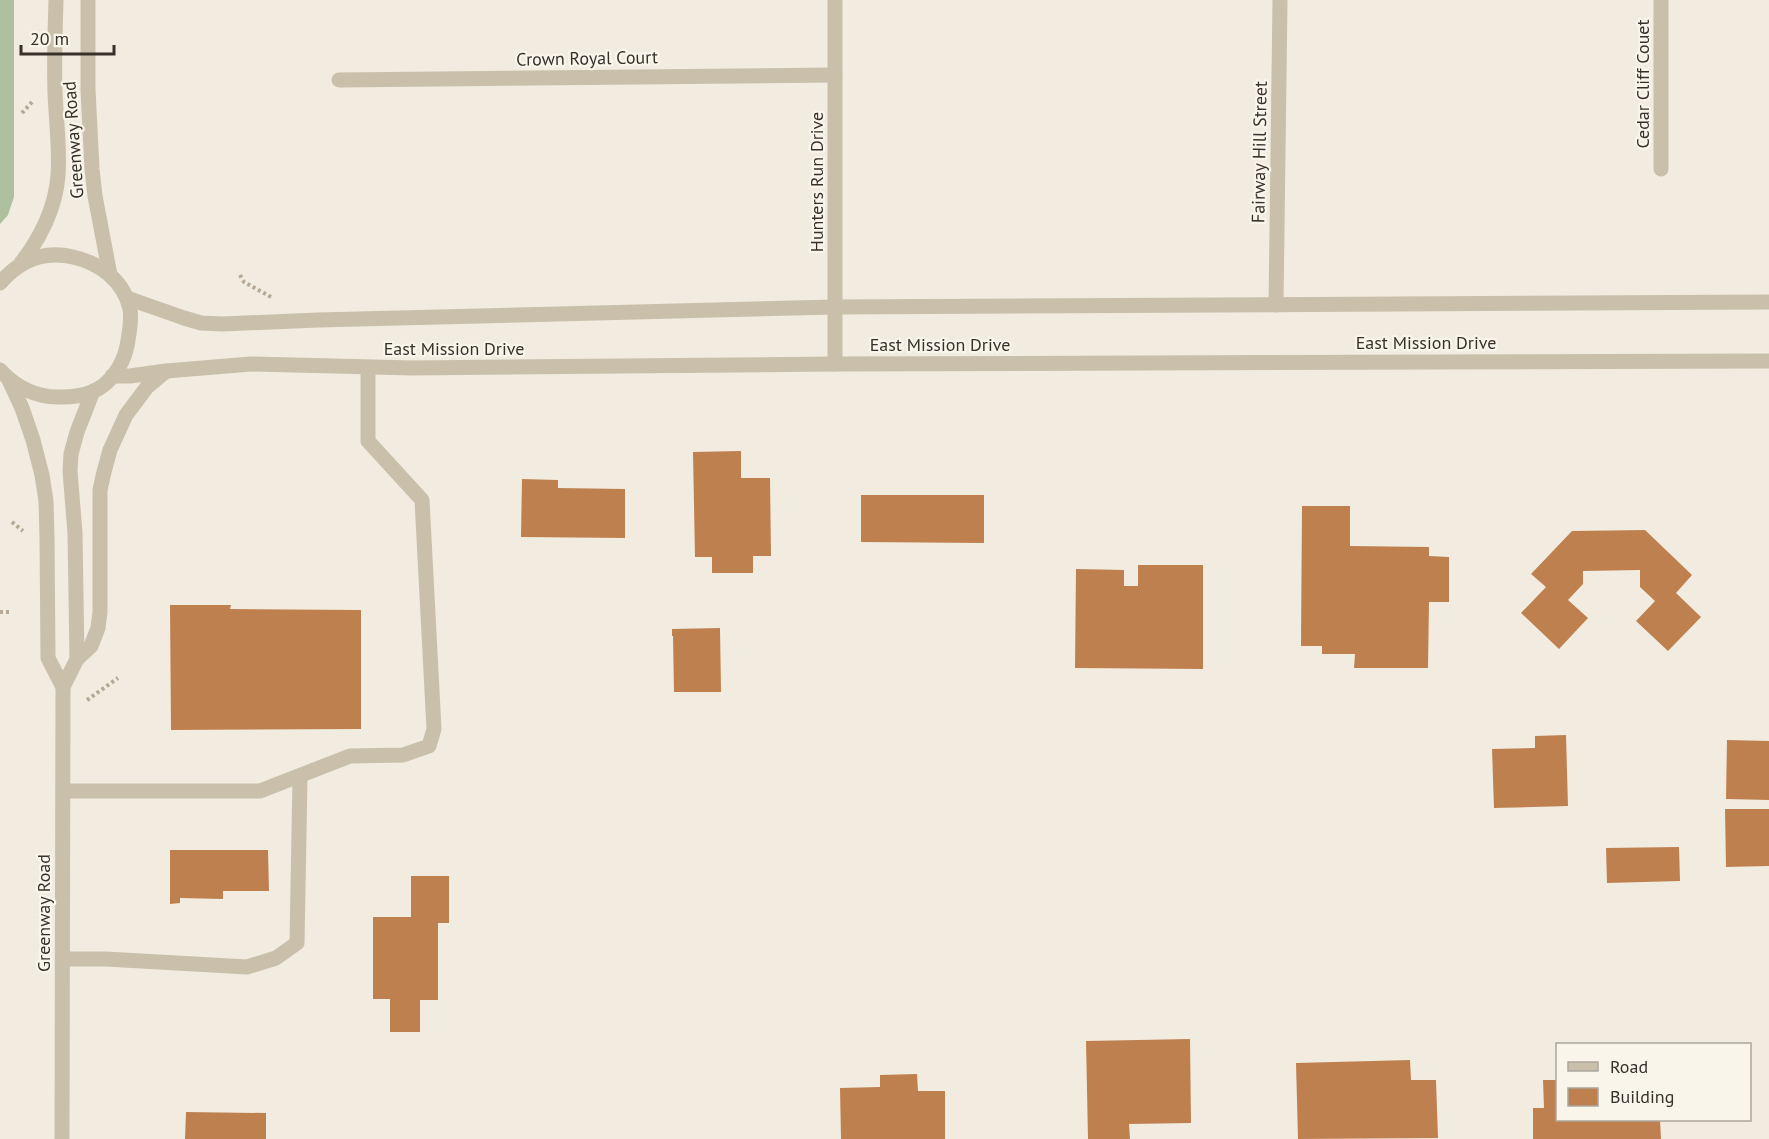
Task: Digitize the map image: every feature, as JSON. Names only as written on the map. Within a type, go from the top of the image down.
[{"type":"street","name":"Greenway Road","points":[[0,283],[31,250],[46,223],[57,189],[56,0]]},
{"type":"street","name":"Greenway Road","points":[[88,0],[88,90],[92,169],[110,275]]},
{"type":"street","name":"Hunters Run Drive","points":[[835,0],[835,364]]},
{"type":"street","name":"Fairway Hill Street","points":[[1276,305],[1280,0]]},
{"type":"street","name":"Cedar Cliff Couet","points":[[1661,0],[1661,169]]},
{"type":"street","name":"Crown Royal Court","points":[[339,80],[835,75]]},
{"type":"street","points":[[4,375],[27,391],[51,398],[74,397],[93,391],[112,376],[119,366],[125,354],[130,332],[130,311],[127,298],[120,286],[99,266],[85,259],[63,254],[38,257],[21,263]]},
{"type":"street","name":"East Mission Drive","points":[[127,298],[184,318],[223,324],[835,307],[1769,302]]},
{"type":"street","name":"East Mission Drive","points":[[112,376],[241,365],[368,368],[1769,361]]},
{"type":"street","points":[[63,791],[260,791],[350,756],[404,755],[429,746],[434,729],[422,500],[368,441],[368,368]]},
{"type":"street","points":[[77,659],[91,646],[98,627],[100,490],[108,457],[126,415],[147,387],[166,371]]},
{"type":"street","name":"Greenway Road","points":[[4,375],[22,408],[42,475],[48,537],[48,658],[63,687]]},
{"type":"street","name":"Greenway Road","points":[[62,1139],[63,687],[77,659],[75,533],[70,471],[71,453],[77,432],[93,391]]},
{"type":"street","points":[[63,959],[106,959],[247,967],[276,958],[297,943],[300,777]]},
{"type":"path","points":[[0,612],[12,612]]},
{"type":"path","points":[[63,717],[118,678]]},
{"type":"green space","points":[[0,0],[14,0],[14,197],[8,215],[0,224]]},
{"type":"building","points":[[741,451],[741,478],[770,478],[771,556],[753,556],[753,573],[712,573],[712,557],[695,557],[693,452]]},
{"type":"building","points":[[522,479],[558,480],[558,488],[625,489],[625,538],[521,537]]},
{"type":"building","points":[[861,495],[984,495],[984,543],[861,542]]},
{"type":"building","points":[[1302,506],[1350,506],[1350,546],[1429,547],[1429,556],[1449,557],[1449,602],[1429,602],[1428,668],[1354,668],[1355,654],[1322,654],[1322,646],[1301,646]]},
{"type":"building","points":[[1645,530],[1692,575],[1676,593],[1701,617],[1668,651],[1636,621],[1655,601],[1640,587],[1640,570],[1583,571],[1583,584],[1568,600],[1588,618],[1559,649],[1521,613],[1546,587],[1531,574],[1572,531]]},
{"type":"building","points":[[1138,565],[1203,565],[1203,669],[1075,668],[1076,569],[1124,570],[1124,586],[1138,586]]},
{"type":"building","points":[[170,605],[231,605],[230,609],[361,610],[361,729],[171,730]]},
{"type":"building","points":[[720,628],[721,692],[674,692],[672,629]]},
{"type":"building","points":[[1566,735],[1568,806],[1494,808],[1492,749],[1535,748],[1535,736]]},
{"type":"building","points":[[1727,740],[1769,741],[1769,800],[1726,799]]},
{"type":"building","points":[[1725,809],[1769,809],[1769,866],[1726,867]]},
{"type":"building","points":[[1679,847],[1680,881],[1607,883],[1606,848]]},
{"type":"building","points":[[170,850],[268,850],[269,891],[223,891],[223,899],[180,898],[180,903],[170,904]]},
{"type":"building","points":[[411,876],[449,876],[449,923],[438,923],[438,1000],[420,1000],[420,1032],[390,1032],[390,999],[373,999],[373,917],[411,917]]},
{"type":"building","points":[[1190,1039],[1191,1123],[1129,1124],[1130,1139],[1088,1139],[1086,1041]]},
{"type":"building","points":[[1410,1060],[1411,1080],[1436,1080],[1438,1138],[1298,1139],[1296,1063]]},
{"type":"building","points":[[917,1074],[918,1091],[945,1091],[945,1139],[841,1139],[840,1088],[880,1087],[880,1075]]},
{"type":"building","points":[[1543,1080],[1556,1080],[1556,1121],[1660,1121],[1661,1139],[1533,1139],[1533,1108],[1544,1108]]},
{"type":"building","points":[[186,1112],[266,1113],[266,1139],[185,1139]]}]
